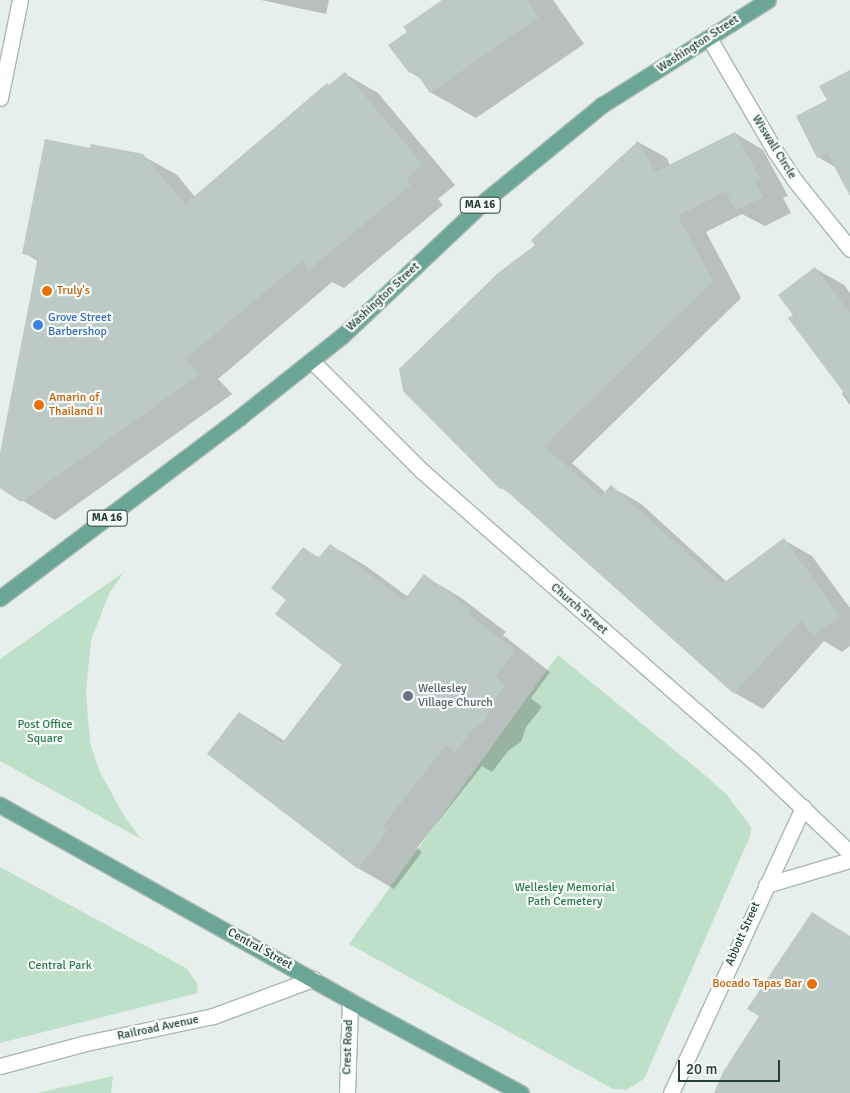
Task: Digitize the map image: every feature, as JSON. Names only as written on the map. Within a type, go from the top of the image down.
[{"type":"main road","name":"Washington Street","points":[[0,598],[312,361],[342,336],[487,199],[602,105],[768,0]]},
{"type":"main road","name":"Central Street","points":[[0,805],[350,1001],[521,1093]]},
{"type":"street","points":[[0,98],[20,0]]},
{"type":"street","name":"Wiswall Circle","points":[[709,38],[774,151],[796,182],[850,249]]},
{"type":"street","name":"Church Street","points":[[312,361],[422,471],[803,807],[844,837],[850,853]]},
{"type":"street","name":"Abbott Street","points":[[671,1093],[803,807]]},
{"type":"street","points":[[766,885],[850,860]]},
{"type":"street","name":"Railroad Avenue","points":[[0,1066],[101,1040],[213,1016],[313,979]]},
{"type":"street","name":"Crest Road","points":[[347,1093],[350,1001]]},
{"type":"green space","name":"Post Office Square","points":[[124,572],[109,594],[91,640],[86,691],[91,746],[100,772],[124,816],[141,839],[0,761],[0,659]]},
{"type":"green space","name":"Wellesley Memorial Path Cemetery","points":[[558,655],[706,776],[727,795],[751,827],[750,836],[644,1079],[626,1090],[613,1089],[349,944]]},
{"type":"green space","name":"Central Park","points":[[0,867],[186,968],[197,983],[198,993],[0,1043]]},
{"type":"green space","points":[[113,1076],[111,1093],[37,1093]]},
{"type":"building","points":[[442,0],[527,0],[539,17],[430,93],[414,70],[409,73],[388,45],[407,32],[403,27]]},
{"type":"building","points":[[850,70],[850,196],[827,153],[817,158],[796,116],[827,100],[819,86]]},
{"type":"building","points":[[345,72],[423,165],[406,179],[411,185],[309,270],[302,261],[185,359],[200,374],[21,502],[0,488],[0,453],[38,257],[22,254],[45,139],[90,148],[91,144],[143,154],[185,204],[327,83],[329,85]]},
{"type":"building","points":[[735,132],[761,180],[755,182],[763,197],[735,211],[726,191],[678,216],[713,281],[544,446],[601,496],[611,485],[722,584],[784,538],[840,616],[813,636],[801,620],[734,694],[502,487],[500,489],[403,391],[399,369],[498,273],[535,245],[531,240],[638,141],[655,172]]},
{"type":"building","points":[[815,267],[850,313],[850,401],[788,318],[793,315],[778,295]]},
{"type":"building","name":"Wellesley Village Church","points":[[330,544],[404,600],[424,574],[471,610],[468,614],[515,650],[495,677],[506,685],[490,707],[485,721],[473,729],[455,752],[446,745],[382,827],[387,831],[358,869],[207,754],[239,712],[282,743],[342,665],[275,614],[286,600],[271,588],[303,547],[318,558]]},
{"type":"building","points":[[812,912],[850,937],[850,1093],[714,1093],[723,1072],[759,1016],[747,1009]]},
{"type":"place","name":"Truly's","points":[[47,291]]},
{"type":"place","name":"Grove Street Barbershop","points":[[38,325]]},
{"type":"place","name":"Amarin of Thailand II","points":[[39,405]]},
{"type":"place","name":"Wellesley Village Church","points":[[408,696]]},
{"type":"place","name":"Bocado Tapas Bar","points":[[812,984]]}]
